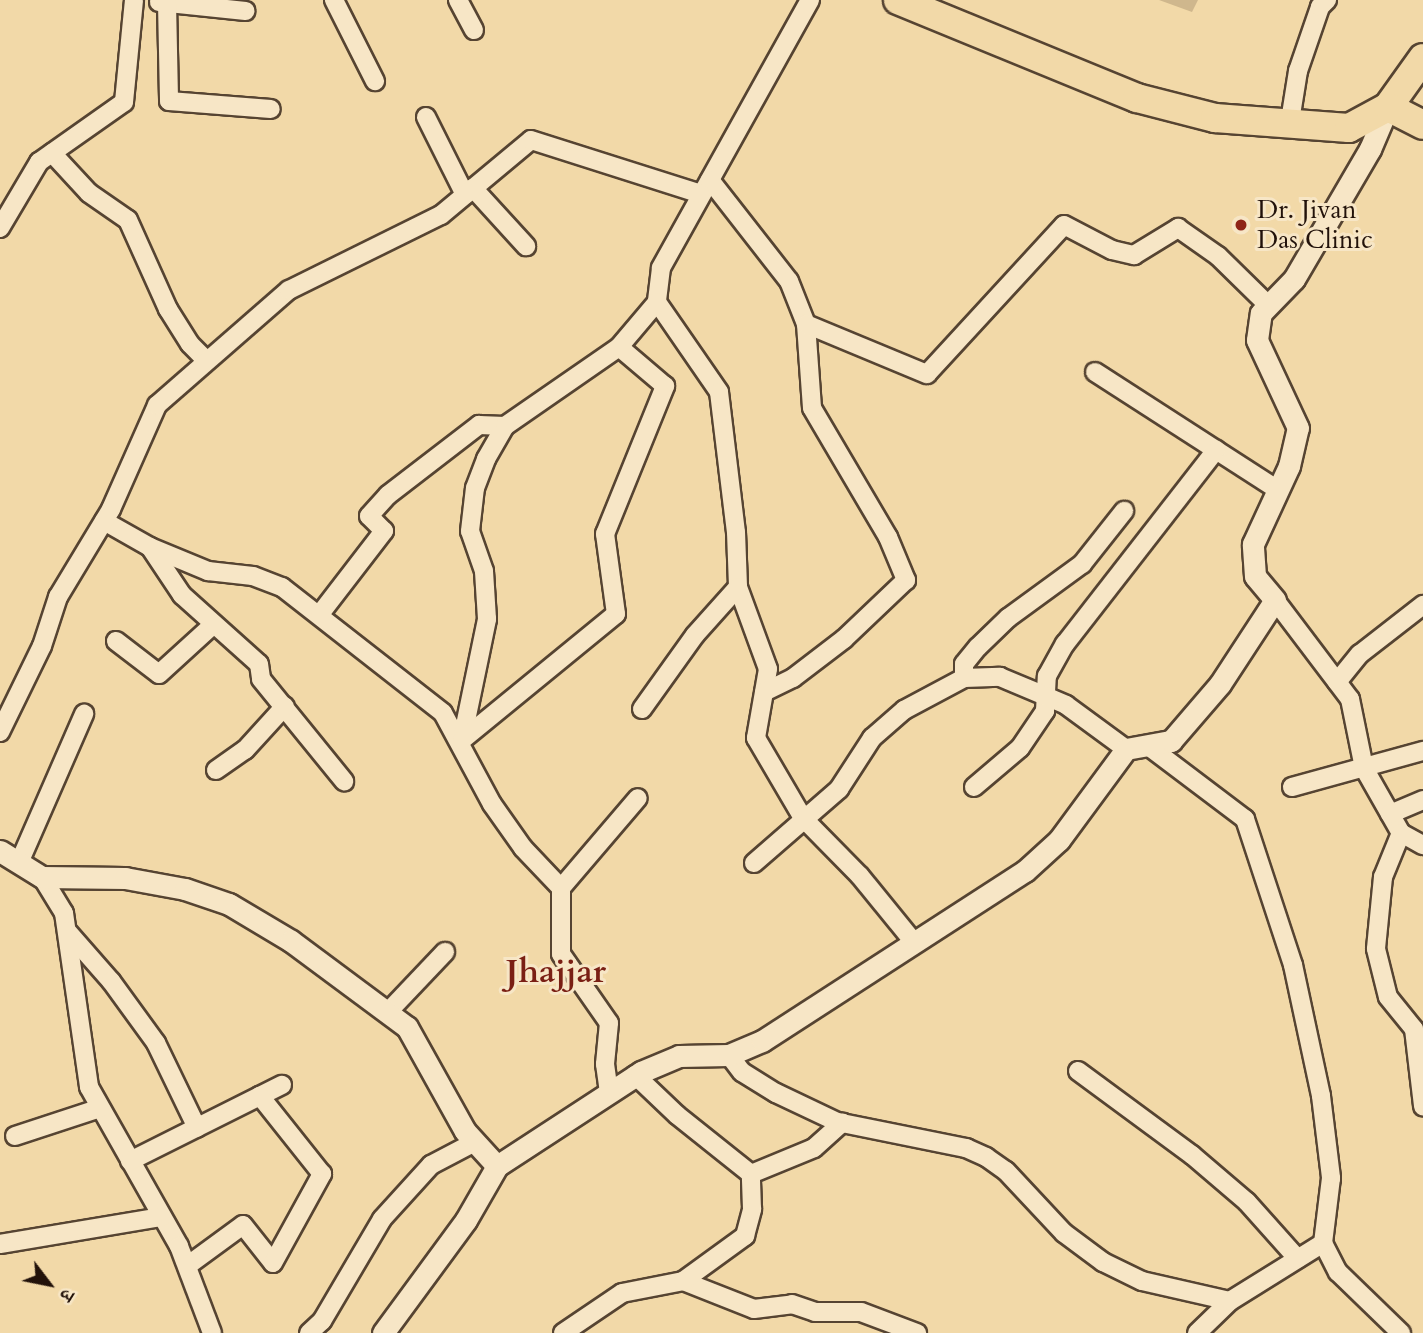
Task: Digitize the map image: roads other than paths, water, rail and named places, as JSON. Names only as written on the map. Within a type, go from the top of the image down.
[{"type":"main road","points":[[898,0],[1137,98],[1215,118],[1290,121],[1349,128],[1388,107],[1420,64]]},
{"type":"main road","points":[[1388,107],[1423,125]]},
{"type":"street","points":[[0,228],[39,162],[124,102],[134,0]]},
{"type":"street","points":[[334,0],[375,81]]},
{"type":"street","points":[[458,0],[474,30]]},
{"type":"street","points":[[462,740],[486,619],[484,571],[470,531],[475,488],[505,426],[619,347],[657,302],[661,268],[810,0]]},
{"type":"street","points":[[1290,121],[1298,71],[1320,7],[1327,0]]},
{"type":"street","points":[[246,11],[162,1],[169,101],[271,108]]},
{"type":"street","points":[[1388,107],[1370,149],[1294,279],[1261,313],[1257,340],[1298,428],[1278,490],[1253,544],[1255,576],[1349,699],[1364,768],[1401,833],[1423,845]]},
{"type":"street","points":[[426,117],[469,192],[526,246]]},
{"type":"street","points":[[0,732],[42,646],[58,597],[104,520],[158,405],[289,289],[441,215],[531,140],[706,187],[789,281],[806,324],[812,408],[888,537],[906,580],[844,639],[793,678],[764,692]]},
{"type":"street","points":[[52,153],[89,193],[128,220],[168,309],[190,344],[206,360]]},
{"type":"street","points":[[806,324],[927,374],[1064,225],[1112,250],[1134,255],[1178,228],[1217,256],[1268,305]]},
{"type":"street","points":[[657,302],[719,392],[736,533],[738,587],[768,669],[756,738],[803,818],[860,876],[914,941]]},
{"type":"street","points":[[462,740],[616,614],[605,534],[665,386],[619,347]]},
{"type":"street","points":[[1095,372],[1278,490]]},
{"type":"street","points":[[320,614],[384,531],[369,516],[395,488],[479,425],[505,426]]},
{"type":"street","points":[[974,787],[1020,748],[1045,711],[1043,695],[1046,676],[1065,644],[1216,450]]},
{"type":"street","points":[[964,678],[964,664],[978,647],[1008,618],[1082,564],[1124,511]]},
{"type":"street","points":[[104,520],[150,547],[208,571],[253,576],[282,587],[435,705],[462,740],[492,804],[523,848],[561,888]]},
{"type":"street","points":[[150,547],[181,595],[259,664],[261,679],[344,781]]},
{"type":"street","points":[[642,709],[695,635],[738,587]]},
{"type":"street","points":[[383,1333],[466,1220],[497,1166],[635,1075],[679,1056],[729,1055],[762,1041],[1025,871],[1059,840],[1137,747],[1171,741],[1220,684],[1275,600]]},
{"type":"street","points":[[1337,682],[1360,654],[1421,611]]},
{"type":"street","points":[[116,640],[159,674],[214,624]]},
{"type":"street","points":[[754,863],[839,789],[872,738],[904,710],[964,678],[1000,677],[1066,705],[1137,747],[1245,819],[1260,856],[1293,965],[1321,1096],[1331,1178],[1323,1242],[1338,1272],[1401,1333]]},
{"type":"street","points":[[216,771],[245,750],[285,706]]},
{"type":"street","points":[[19,863],[84,714]]},
{"type":"street","points":[[1292,787],[1423,751]]},
{"type":"street","points":[[609,1093],[608,1023],[561,954],[561,888],[638,798]]},
{"type":"street","points":[[1390,814],[1423,800]]},
{"type":"street","points":[[1401,833],[1383,877],[1376,948],[1388,997],[1414,1029],[1423,1106]]},
{"type":"street","points":[[0,851],[42,877],[64,913],[89,1087],[187,1266],[212,1333]]},
{"type":"street","points":[[42,877],[125,878],[186,889],[229,904],[334,970],[407,1027],[429,1060],[475,1142],[497,1166]]},
{"type":"street","points":[[66,930],[111,981],[156,1043],[197,1128]]},
{"type":"street","points":[[388,1012],[445,952]]},
{"type":"street","points":[[729,1055],[742,1072],[776,1093],[842,1123],[966,1148],[986,1157],[1006,1171],[1064,1233],[1103,1262],[1142,1281],[1230,1301]]},
{"type":"street","points":[[1078,1071],[1192,1155],[1247,1202],[1298,1259]]},
{"type":"street","points":[[563,1333],[621,1293],[683,1281],[745,1236],[752,1209],[751,1174],[677,1115],[635,1075]]},
{"type":"street","points":[[130,1161],[282,1085]]},
{"type":"street","points":[[187,1266],[243,1225],[273,1263],[322,1174],[260,1096]]},
{"type":"street","points":[[15,1136],[100,1108]]},
{"type":"street","points":[[751,1174],[814,1148],[842,1123]]},
{"type":"street","points":[[309,1333],[322,1321],[382,1219],[431,1165],[475,1142]]},
{"type":"street","points":[[0,1244],[162,1217]]},
{"type":"street","points":[[1197,1333],[1230,1301],[1323,1242]]},
{"type":"street","points":[[683,1281],[754,1309],[792,1304],[815,1312],[861,1312],[917,1333]]},
{"type":"place","name":"Dr. Jivan Das Clinic","points":[[1241,225]]},
{"type":"district","name":"Jhajjar","points":[[556,972]]}]
